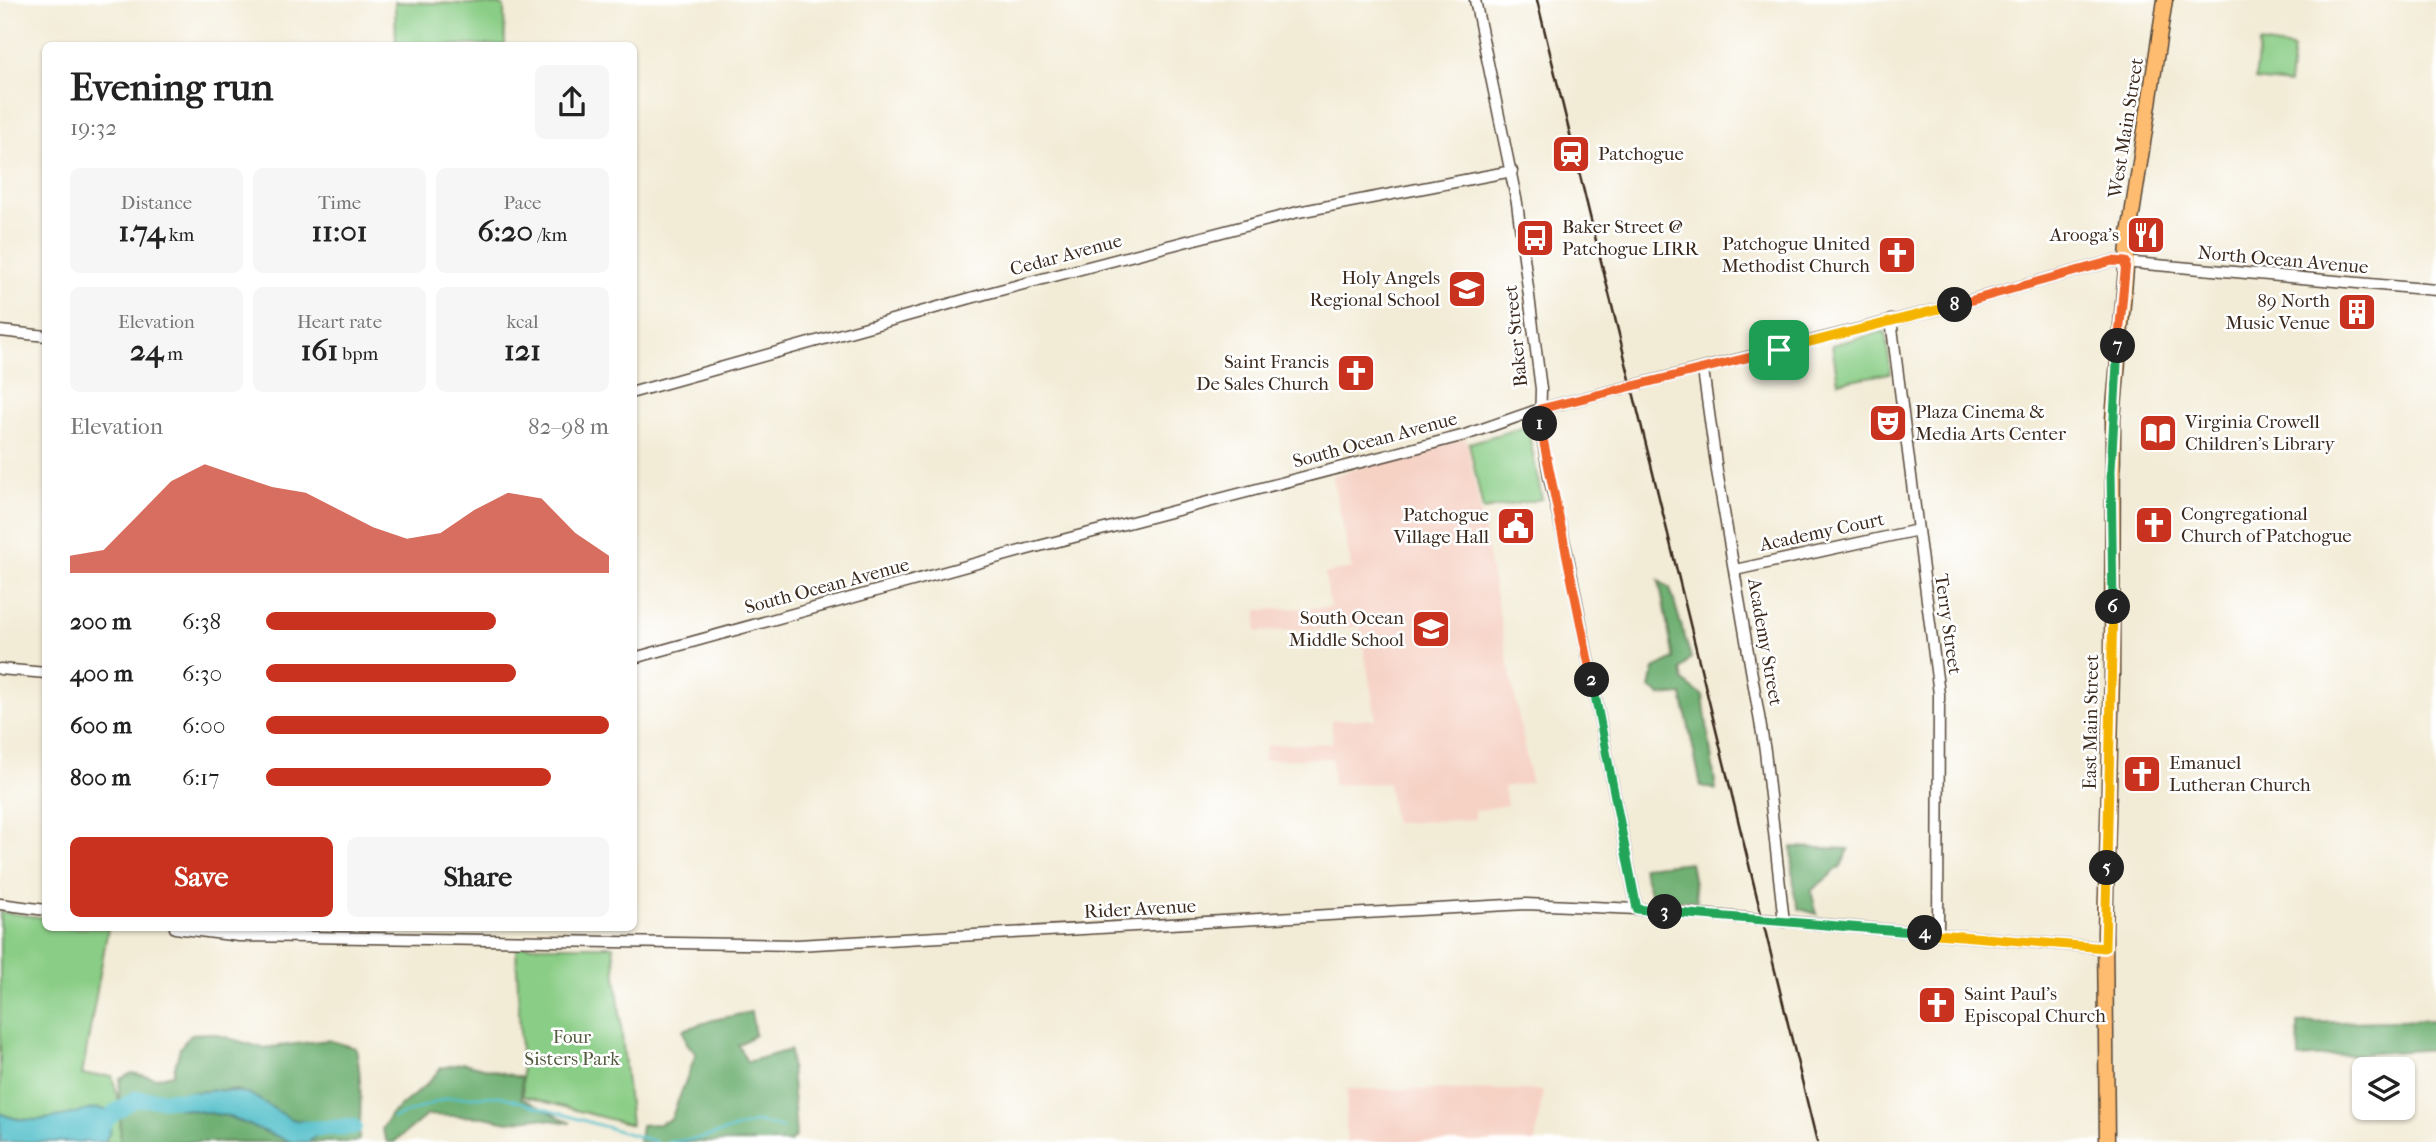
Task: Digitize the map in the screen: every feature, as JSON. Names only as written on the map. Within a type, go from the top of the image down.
[{"type":"main road","name":"West Main Street","points":[[2126,262],[2165,0]]},
{"type":"main road","name":"East Main Street","points":[[2108,1142],[2105,948],[2112,676],[2112,444],[2126,262]]},
{"type":"street","name":"Baker Street","points":[[1475,0],[1513,171],[1541,390],[1540,424],[1550,481],[1568,557],[1637,909]]},
{"type":"street","name":"Cedar Avenue","points":[[637,391],[985,294],[1298,212],[1513,171]]},
{"type":"street","name":"South Ocean Avenue","points":[[637,657],[1092,532],[1465,435],[1540,409],[1939,309],[2112,261],[2126,262]]},
{"type":"street","name":"North Ocean Avenue","points":[[2126,262],[2436,290]]},
{"type":"street","name":"Terry Street","points":[[1891,320],[1939,694],[1938,934]]},
{"type":"street","points":[[0,331],[42,336]]},
{"type":"street","name":"Academy Street","points":[[1703,370],[1765,751],[1784,922]]},
{"type":"street","name":"Academy Court","points":[[1735,570],[1918,530]]},
{"type":"street","points":[[0,669],[42,673]]},
{"type":"street","points":[[0,904],[42,909]]},
{"type":"street","name":"Rider Avenue","points":[[199,931],[239,936],[797,945],[1526,904],[1637,909],[2105,948]]},
{"type":"shaded area","name":"South Ocean Middle School","points":[[1466,438],[1531,782],[1504,787],[1507,805],[1474,811],[1475,819],[1394,823],[1388,783],[1333,785],[1332,758],[1263,760],[1266,745],[1332,743],[1332,720],[1376,719],[1360,627],[1256,632],[1257,610],[1330,607],[1325,574],[1352,568],[1332,476]]},
{"type":"shaded area","points":[[1347,1089],[1543,1090],[1535,1142],[1346,1142]]},
{"type":"green space","points":[[395,2],[504,7],[505,42],[396,42]]},
{"type":"green space","points":[[2259,43],[2293,48],[2289,84],[2255,80]]},
{"type":"green space","points":[[1885,331],[1891,373],[1838,382],[1832,345]]},
{"type":"green space","points":[[1524,427],[1528,430],[1542,499],[1483,510],[1469,443]]},
{"type":"green space","points":[[1659,581],[1670,588],[1691,658],[1681,670],[1683,681],[1703,696],[1716,790],[1701,786],[1682,694],[1661,696],[1650,688],[1654,669],[1674,659]]},
{"type":"green space","points":[[1792,847],[1849,849],[1841,866],[1811,891],[1817,914],[1799,909],[1794,893]]},
{"type":"green space","points":[[1690,862],[1697,901],[1663,899],[1651,895],[1642,867]]},
{"type":"green space","points":[[0,912],[42,918],[42,931],[107,931],[82,1075],[112,1076],[125,1124],[122,1142],[0,1142]]},
{"type":"green space","name":"Four Sisters Park","points":[[516,946],[613,946],[631,1125],[523,1096]]},
{"type":"green space","points":[[751,1012],[755,1035],[738,1045],[747,1062],[790,1050],[796,1136],[790,1142],[639,1142],[641,1125],[659,1124],[671,1119],[696,1054],[687,1043],[683,1030]]},
{"type":"green space","points":[[2436,1020],[2436,1049],[2299,1058],[2298,1023]]},
{"type":"green space","points":[[211,1033],[263,1048],[328,1040],[356,1048],[360,1094],[359,1140],[308,1142],[320,1133],[320,1124],[291,1119],[239,1090],[219,1090],[174,1094],[179,1108],[227,1116],[291,1142],[120,1142],[120,1079],[132,1073],[156,1078],[173,1074],[180,1048],[191,1034]]},
{"type":"green space","points":[[464,1063],[522,1078],[521,1098],[571,1123],[535,1118],[508,1122],[484,1117],[427,1115],[394,1142],[387,1142],[382,1129],[391,1114],[426,1085],[441,1068]]},
{"type":"water","points":[[219,1090],[248,1093],[291,1119],[320,1124],[320,1133],[308,1142],[291,1142],[227,1116],[166,1104],[174,1094]]},
{"type":"water","points":[[97,1108],[115,1112],[104,1142],[0,1142],[0,1113],[36,1120]]},
{"type":"waterway","points":[[393,1118],[447,1098],[500,1096],[657,1142]]},
{"type":"waterway","points":[[101,1126],[115,1112],[135,1099],[192,1100]]},
{"type":"waterway","points":[[667,1142],[702,1138],[757,1122],[783,1128]]},
{"type":"waterway","points":[[301,1129],[354,1127]]},
{"type":"railway","points":[[1537,0],[1817,1142]]},
{"type":"place","name":"Patchogue","points":[[1571,154]]},
{"type":"place","name":"Arooga's","points":[[2146,235]]},
{"type":"place","name":"Baker Street @ Patchogue LIRR","points":[[1535,238]]},
{"type":"place","name":"Patchogue United Methodist Church","points":[[1897,255]]},
{"type":"place","name":"Holy Angels Regional School","points":[[1467,289]]},
{"type":"place","name":"89 North Music Venue","points":[[2357,312]]},
{"type":"place","name":"Saint Francis De Sales Church","points":[[1356,373]]},
{"type":"place","name":"Plaza Cinema & Media Arts Center","points":[[1888,423]]},
{"type":"place","name":"Virginia Crowell Children's Library","points":[[2158,433]]},
{"type":"place","name":"Congregational Church of Patchogue","points":[[2154,525]]},
{"type":"place","name":"Patchogue Village Hall","points":[[1516,526]]},
{"type":"place","name":"South Ocean Middle School","points":[[1431,629]]},
{"type":"place","name":"Emanuel Lutheran Church","points":[[2142,774]]},
{"type":"place","name":"Saint Paul's Episcopal Church","points":[[1937,1005]]},
{"type":"route","points":[[2112,261],[2126,262],[2111,470],[2112,676],[2105,948],[1637,909],[1568,557],[1550,481],[1540,409],[1779,350],[2039,283],[2112,261]]}]
